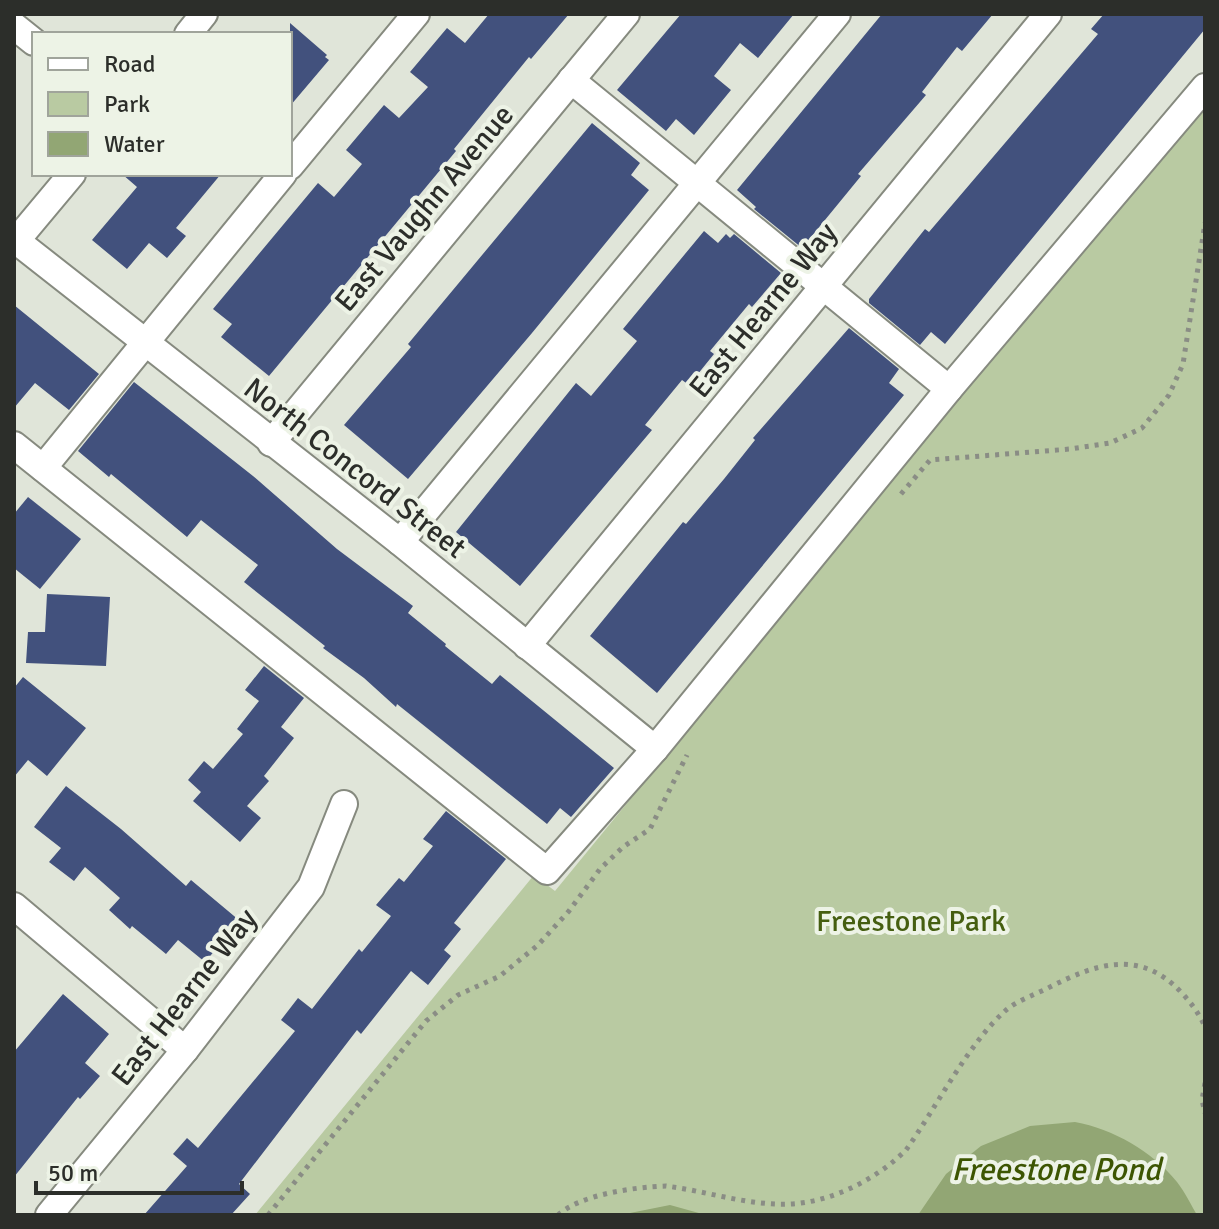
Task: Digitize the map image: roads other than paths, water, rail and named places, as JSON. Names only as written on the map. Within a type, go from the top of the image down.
[{"type":"street","points":[[190,32],[204,14]]},
{"type":"street","points":[[292,164],[416,14]]},
{"type":"street","name":"East Vaughn Avenue","points":[[271,443],[626,14]]},
{"type":"street","points":[[400,542],[837,14]]},
{"type":"street","name":"East Hearne Way","points":[[527,646],[1048,14]]},
{"type":"street","points":[[14,26],[32,40]]},
{"type":"street","points":[[571,80],[949,389]]},
{"type":"street","points":[[14,445],[547,871],[655,749],[949,389],[1205,87]]},
{"type":"street","points":[[15,240],[70,176]]},
{"type":"street","points":[[43,468],[281,176]]},
{"type":"street","name":"North Concord Street","points":[[15,240],[400,542],[655,749]]},
{"type":"street","name":"East Hearne Way","points":[[49,1215],[185,1050],[311,887],[344,804]]},
{"type":"street","points":[[14,906],[185,1050]]},
{"type":"water","name":"Freestone Pond","points":[[1075,1122],[1103,1130],[1144,1151],[1177,1182],[1197,1215],[918,1215],[946,1174],[981,1146],[1030,1126]]},
{"type":"water","points":[[670,1205],[706,1215],[620,1215]]},
{"type":"park label","name":"Freestone Park","points":[[911,921]]}]
